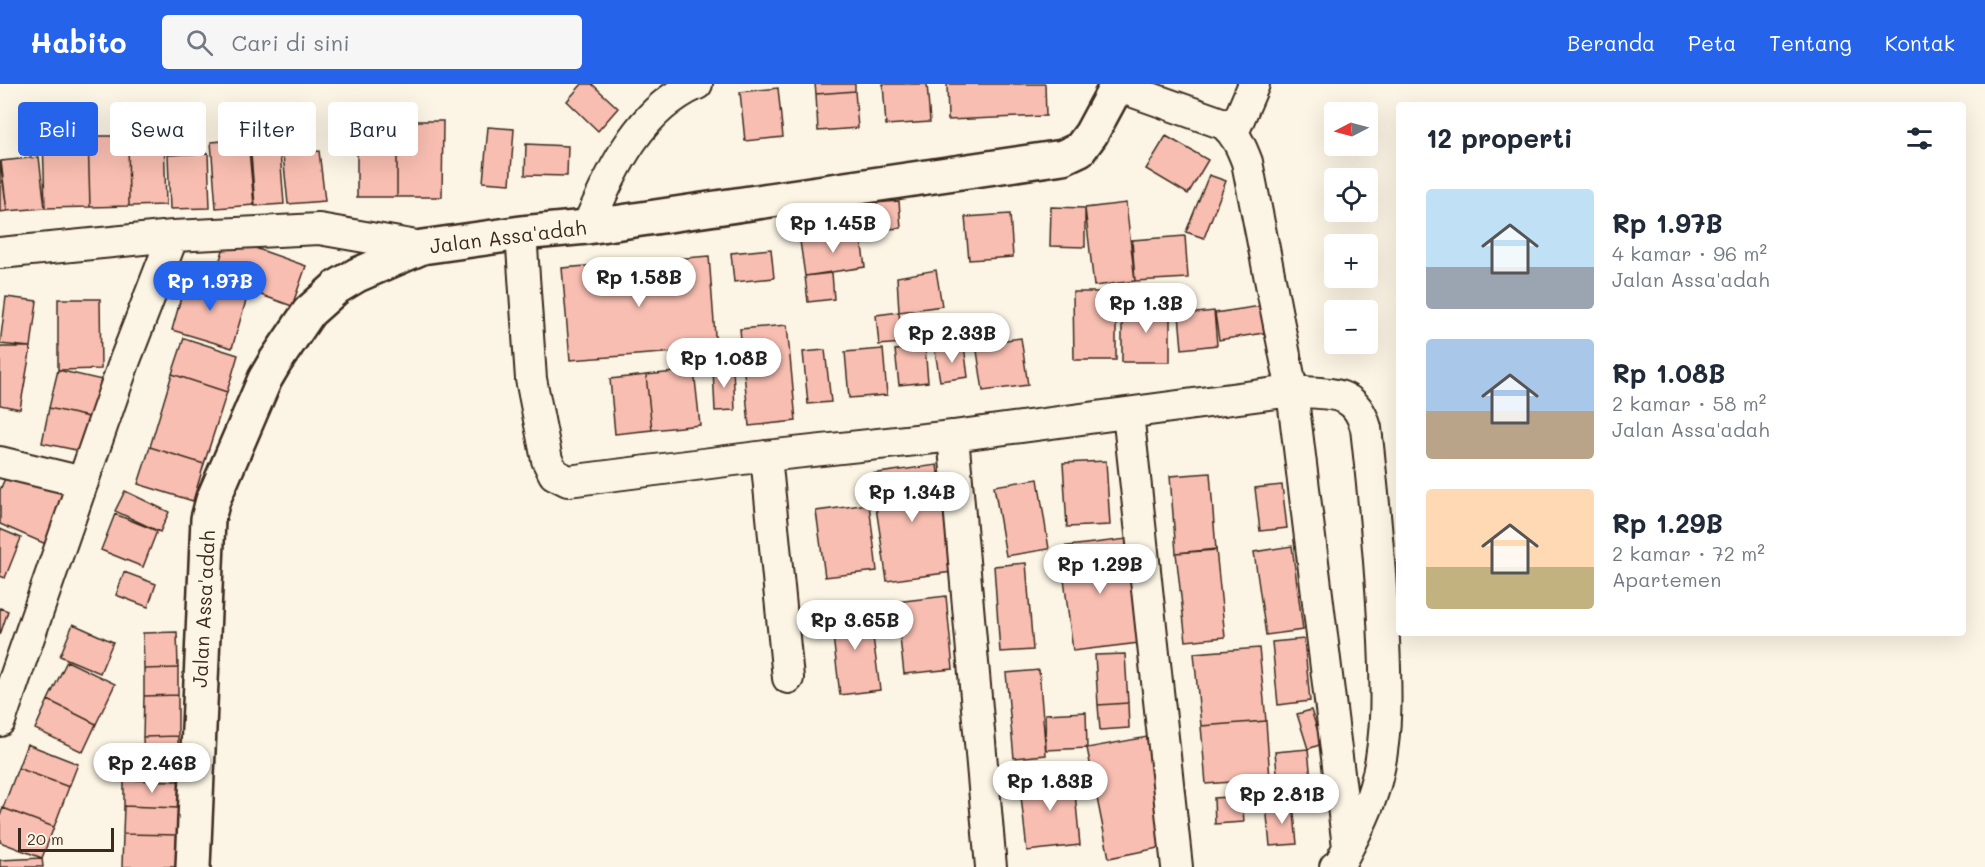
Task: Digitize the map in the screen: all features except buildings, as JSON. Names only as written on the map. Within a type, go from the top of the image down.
[{"type":"street","points":[[1233,133],[1254,84]]},
{"type":"street","points":[[1118,85],[1224,124],[1241,146],[1247,162],[1292,391],[1342,857]]},
{"type":"street","name":"Jalan Assa'adah","points":[[194,867],[206,535],[213,500],[265,379],[309,312],[337,287],[357,275],[422,247],[521,232],[587,227],[1064,157],[1080,148],[1091,135],[1118,85]]},
{"type":"street","points":[[587,227],[626,146],[659,106],[689,86]]},
{"type":"street","points":[[0,253],[173,236],[318,229],[422,247]]},
{"type":"street","points":[[521,232],[531,380],[547,460],[554,474],[568,481],[766,456],[953,436],[1292,391],[1343,397],[1353,401],[1360,409],[1366,428],[1380,555],[1386,698],[1377,776],[1365,818],[1342,857]]},
{"type":"street","points":[[0,721],[125,360],[173,236]]},
{"type":"street","points":[[1128,413],[1177,867]]},
{"type":"street","points":[[953,436],[991,867]]},
{"type":"street","points":[[766,456],[788,678]]},
{"type":"street","points":[[0,462],[83,482]]}]
